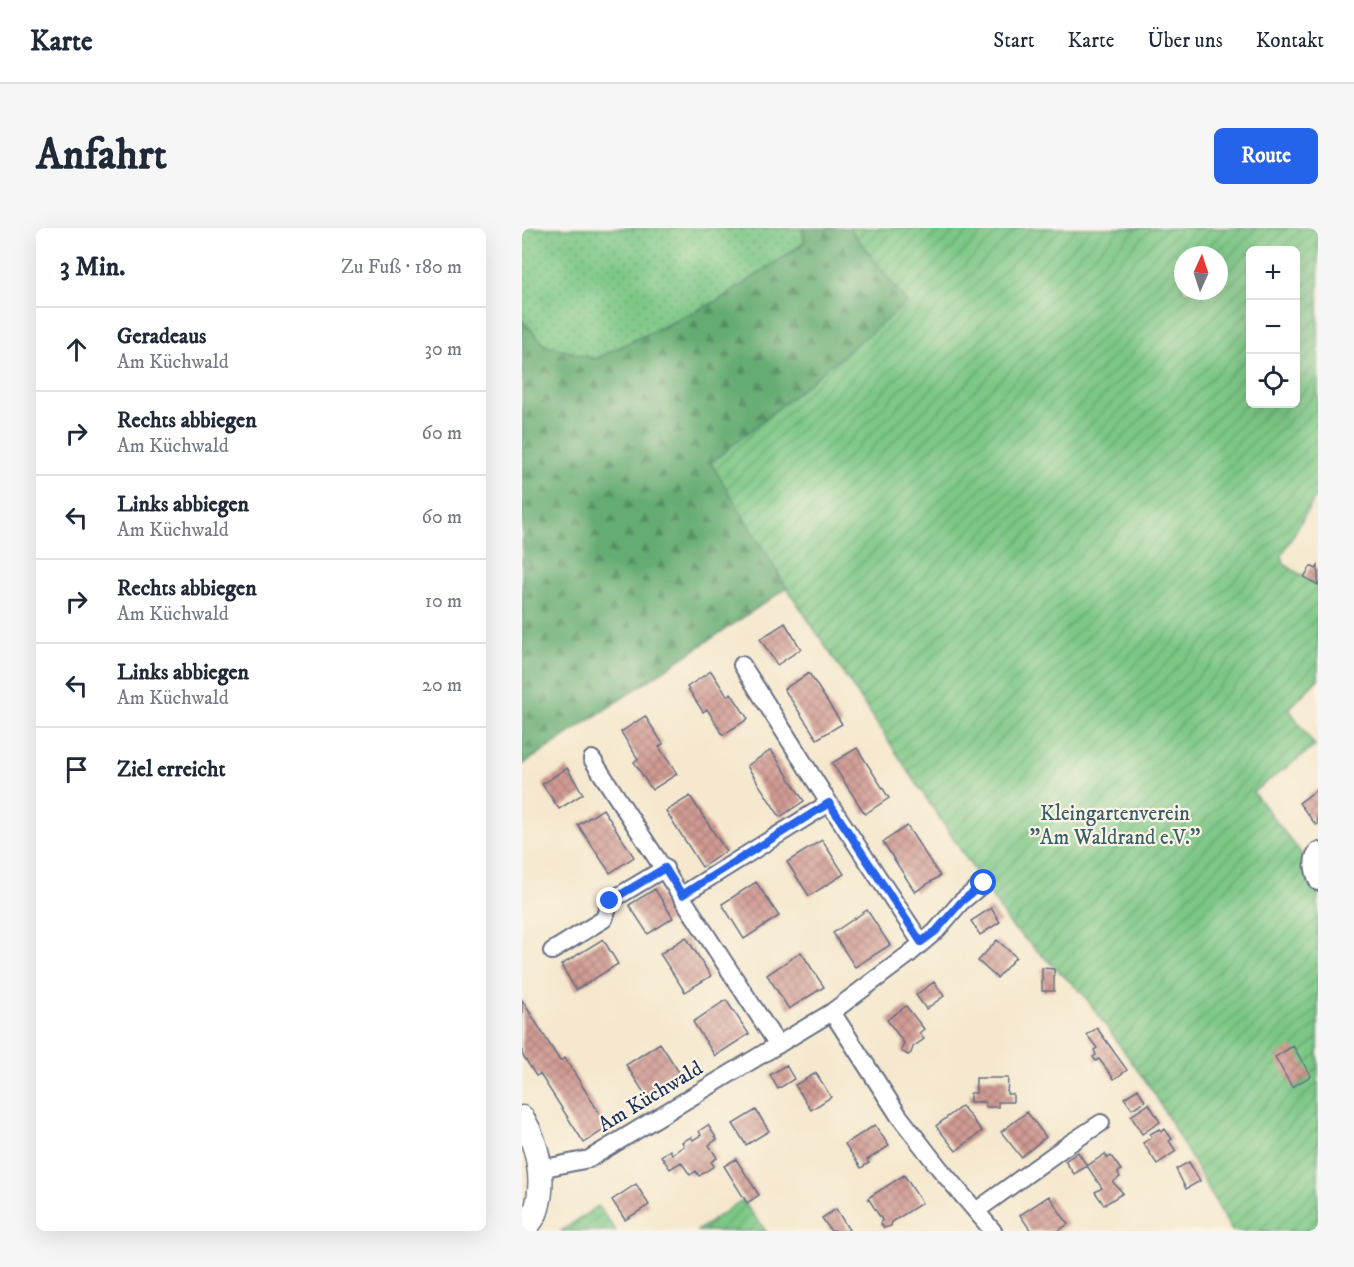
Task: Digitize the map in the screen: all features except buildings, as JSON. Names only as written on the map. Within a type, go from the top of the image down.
[{"type":"street","points":[[742,665],[829,803],[921,942]]},
{"type":"street","points":[[592,759],[778,1045]]},
{"type":"street","points":[[682,895],[829,803]]},
{"type":"street","points":[[1316,852],[1313,865],[1318,882]]},
{"type":"street","points":[[552,951],[604,919],[610,901],[665,868]]},
{"type":"street","name":"Am Küchwald","points":[[540,1169],[589,1160],[832,1012],[908,955],[936,931],[961,902],[984,883]]},
{"type":"street","points":[[832,1012],[899,1116],[993,1231]]},
{"type":"street","points":[[522,1118],[532,1134],[540,1169],[536,1212],[523,1231]]},
{"type":"street","points":[[976,1211],[1101,1123]]},
{"type":"green space","points":[[522,228],[803,228],[805,243],[719,300],[595,359],[545,345],[522,320]]},
{"type":"green space","points":[[803,228],[850,228],[907,303],[711,463],[787,588],[522,765],[522,320],[545,345],[595,359],[719,300],[804,243]]},
{"type":"green space","name":"Kleingartenverein \"Am Waldrand e.V.\"","points":[[850,228],[1318,228],[1318,492],[1282,555],[1284,564],[1318,586],[1318,679],[1289,709],[1315,746],[1253,792],[1301,853],[1318,891],[1318,1231],[1232,1231],[1154,1093],[1083,994],[1011,926],[787,588],[711,463],[907,303]]},
{"type":"green space","points":[[742,1200],[766,1231],[697,1231]]},
{"type":"green space","points":[[598,1206],[616,1231],[561,1231]]},
{"type":"route","points":[[610,901],[665,868],[682,895],[829,803],[921,942],[936,931],[961,902],[984,883]]}]
